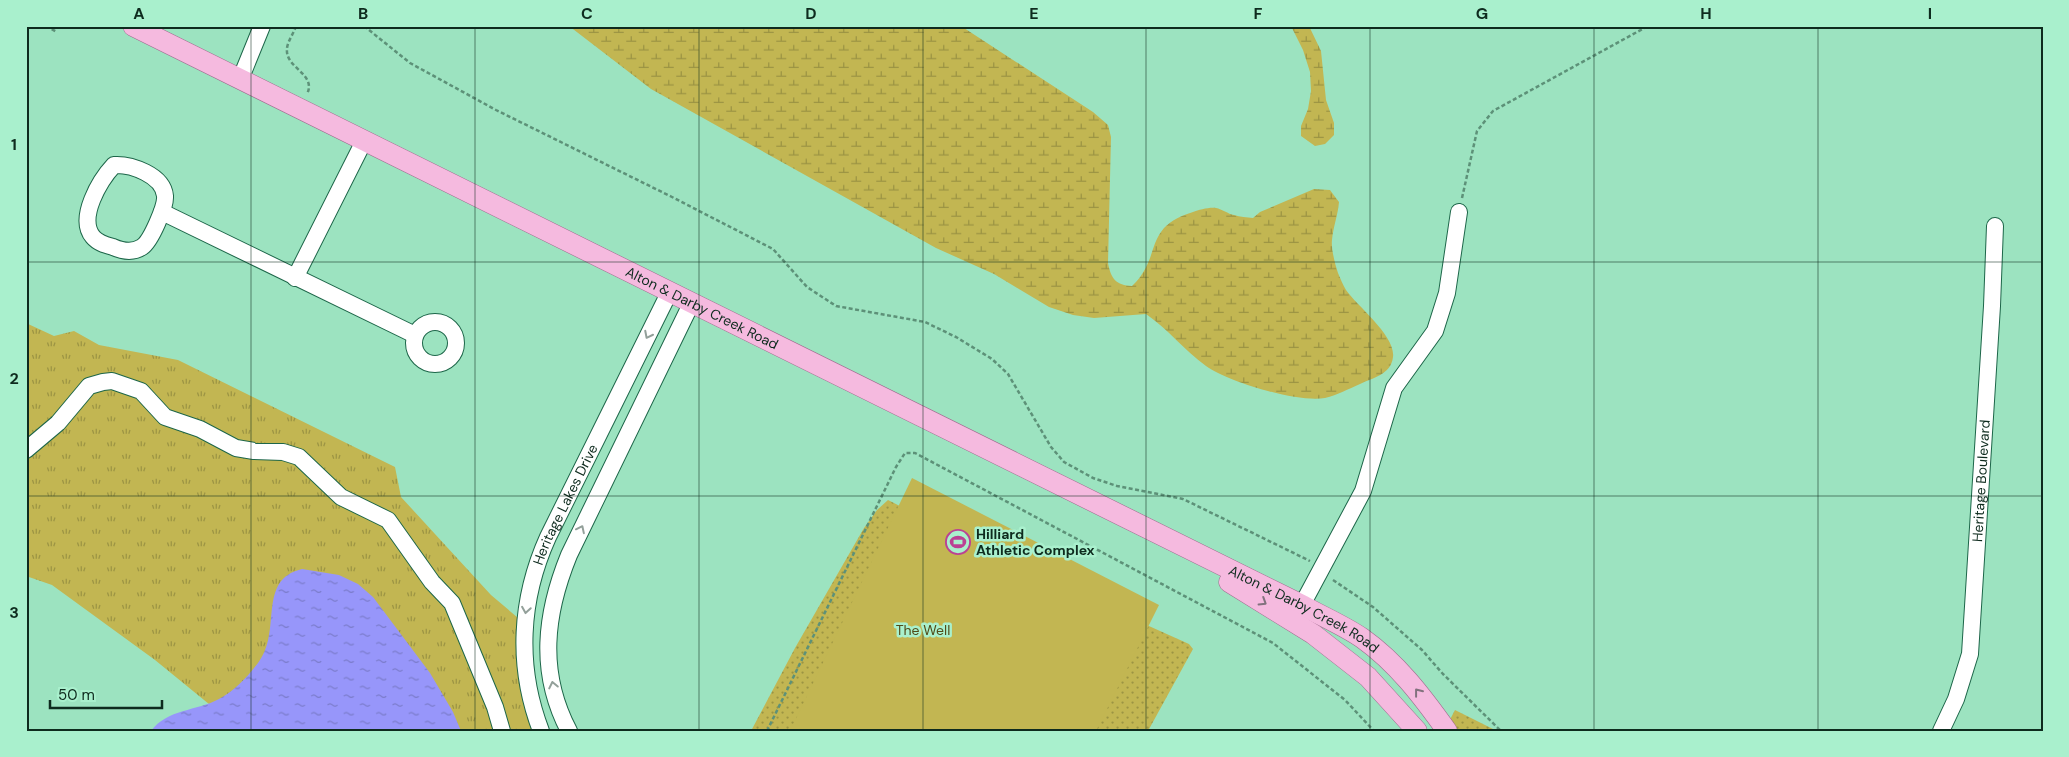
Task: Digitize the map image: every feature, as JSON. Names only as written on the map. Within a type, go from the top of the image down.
[{"type":"main road","points":[[133,26],[240,80]]},
{"type":"main road","name":"Alton & Darby Creek Road","points":[[240,80],[1302,605],[1362,638],[1394,665],[1416,688],[1447,731]]},
{"type":"main road","name":"Alton & Darby Creek Road","points":[[1132,521],[1313,634],[1368,678],[1417,731]]},
{"type":"street","points":[[240,80],[262,26]]},
{"type":"street","points":[[296,278],[364,141]]},
{"type":"street","points":[[114,166],[135,167],[161,184],[165,196],[162,212],[148,240],[142,247],[130,251],[121,250],[100,242],[92,237],[87,226],[87,213],[96,192],[105,174],[114,166]]},
{"type":"street","points":[[162,212],[415,336]]},
{"type":"street","points":[[1302,605],[1363,491],[1394,388],[1435,331],[1447,293],[1459,212]]},
{"type":"street","name":"Heritage Boulevard","points":[[1941,731],[1956,699],[1970,654],[1992,313],[1995,226]]},
{"type":"street","name":"Heritage Lakes Drive","points":[[541,731],[530,699],[524,650],[525,613],[534,574],[548,536],[670,291]]},
{"type":"street","name":"Heritage Lakes Drive","points":[[569,731],[554,692],[548,653],[548,629],[559,580],[584,523],[692,302]]},
{"type":"street","points":[[26,450],[58,422],[89,386],[112,381],[141,391],[169,419],[200,429],[236,448],[283,452],[299,457],[341,497],[388,520],[432,582],[452,603],[495,707],[502,731]]},
{"type":"street","points":[[611,410],[635,421]]},
{"type":"street","points":[[534,574],[559,580]]},
{"type":"path","points":[[46,26],[58,32]]},
{"type":"path","points":[[296,26],[286,49],[289,58],[308,79],[310,90],[300,110]]},
{"type":"path","points":[[364,26],[410,63],[488,105],[773,249],[807,287],[836,306],[925,322],[956,336],[992,359],[1008,374],[1051,447],[1064,462],[1093,478],[1117,486],[1183,499],[1322,567],[1324,573],[1374,607],[1422,650],[1443,674],[1501,731]]},
{"type":"path","points":[[1459,212],[1477,131],[1493,111],[1648,26]]},
{"type":"path","points":[[767,731],[896,467],[905,454],[915,453],[1273,643],[1302,664],[1345,700],[1374,731]]},
{"type":"green space","points":[[569,26],[961,26],[1093,112],[1108,125],[1111,137],[1108,263],[1113,277],[1118,283],[1132,286],[1147,264],[1159,234],[1177,218],[1198,210],[1213,208],[1236,216],[1253,218],[1260,212],[1314,189],[1330,190],[1339,202],[1332,244],[1338,273],[1351,297],[1375,322],[1388,340],[1392,349],[1392,363],[1380,375],[1334,395],[1313,399],[1298,397],[1246,384],[1206,366],[1146,314],[1094,318],[1073,315],[1049,307],[994,274],[936,248],[651,89]]},
{"type":"green space","points":[[1291,26],[1309,26],[1321,51],[1326,100],[1334,123],[1334,135],[1325,144],[1315,146],[1301,136],[1301,126],[1308,109],[1311,91],[1310,72],[1303,50]]},
{"type":"green space","points":[[26,323],[54,336],[74,331],[99,345],[178,360],[395,467],[401,497],[491,595],[524,623],[541,731],[242,731],[155,660],[52,585],[26,576]]},
{"type":"green space","name":"Hilliard Athletic Complex","points":[[912,478],[1159,605],[1096,731],[790,731]]},
{"type":"green space","name":"Hilliard Athletic Complex","points":[[888,500],[1042,578],[1189,644],[1193,649],[1148,731],[751,731],[795,648],[864,528],[877,510]]},
{"type":"green space","points":[[1455,710],[1497,731],[1444,731]]},
{"type":"water","points":[[302,569],[339,575],[358,584],[373,597],[430,673],[453,712],[461,731],[151,731],[165,718],[210,703],[236,688],[258,663],[265,650],[269,636],[274,595],[279,584],[288,575]]},
{"type":"place","name":"Hilliard Athletic Complex","points":[[958,542]]},
{"type":"park label","name":"The Well","points":[[923,630]]}]
